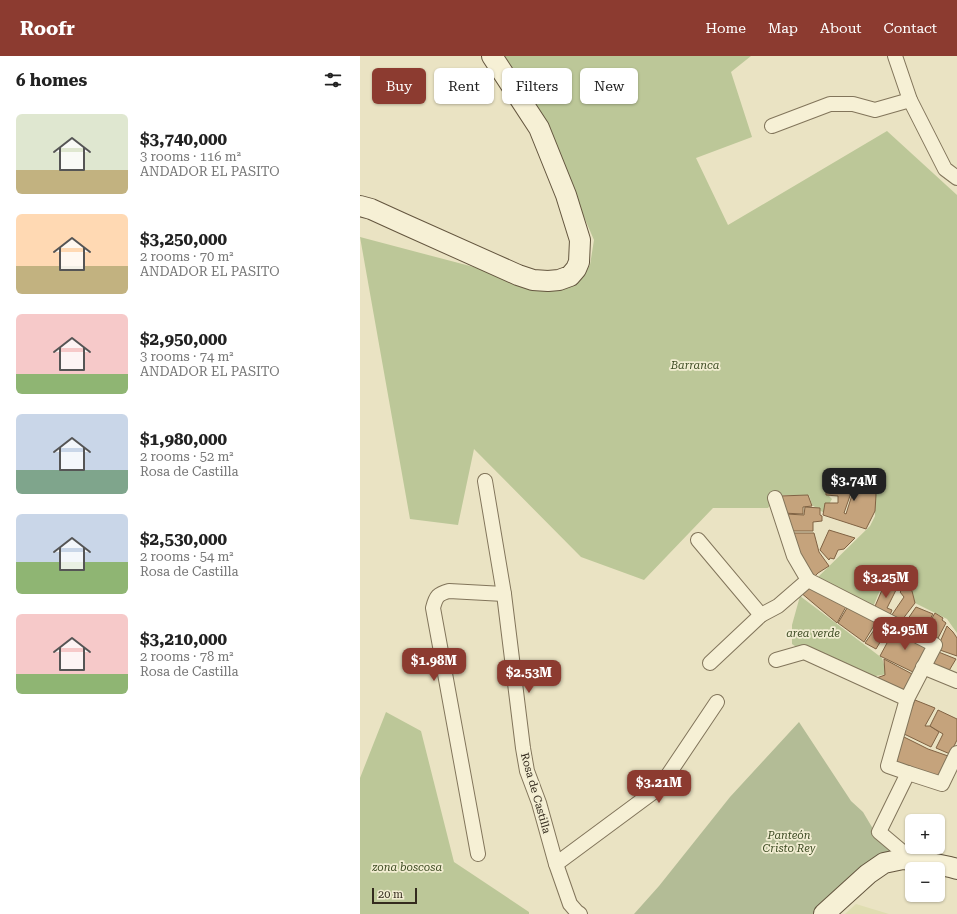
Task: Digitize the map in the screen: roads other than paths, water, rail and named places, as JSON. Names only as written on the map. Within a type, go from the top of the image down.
[{"type":"main road","points":[[360,206],[371,209],[518,275],[533,280],[548,282],[570,276],[576,269],[579,262],[580,240],[566,195],[540,128],[492,56]]},
{"type":"main road","points":[[824,914],[868,874],[884,863],[911,859],[957,869]]},
{"type":"street","points":[[895,56],[910,100],[945,169],[957,178]]},
{"type":"street","points":[[772,126],[830,104],[853,104],[875,110],[910,100]]},
{"type":"street","name":"Rosa de Castilla","points":[[485,481],[504,594],[523,748],[528,771],[556,864],[570,904],[580,914]]},
{"type":"street","points":[[775,498],[794,556],[808,580],[935,645],[906,698],[888,766],[942,784],[957,753]]},
{"type":"street","points":[[698,540],[761,615]]},
{"type":"street","points":[[710,663],[761,615],[778,606],[808,580]]},
{"type":"street","points":[[478,854],[433,608],[435,599],[441,593],[449,591],[504,594]]},
{"type":"street","points":[[776,660],[804,652],[906,698]]},
{"type":"street","points":[[923,667],[957,682]]},
{"type":"street","points":[[556,864],[656,790],[666,778],[717,702]]},
{"type":"street","points":[[908,773],[879,832],[911,859]]},
{"type":"park label","name":"Barranca","points":[[695,365]]},
{"type":"park label","name":"area verde","points":[[813,633]]},
{"type":"park label","name":"Panteón Cristo Rey","points":[[789,841]]},
{"type":"park label","name":"zona boscosa","points":[[407,867]]}]
